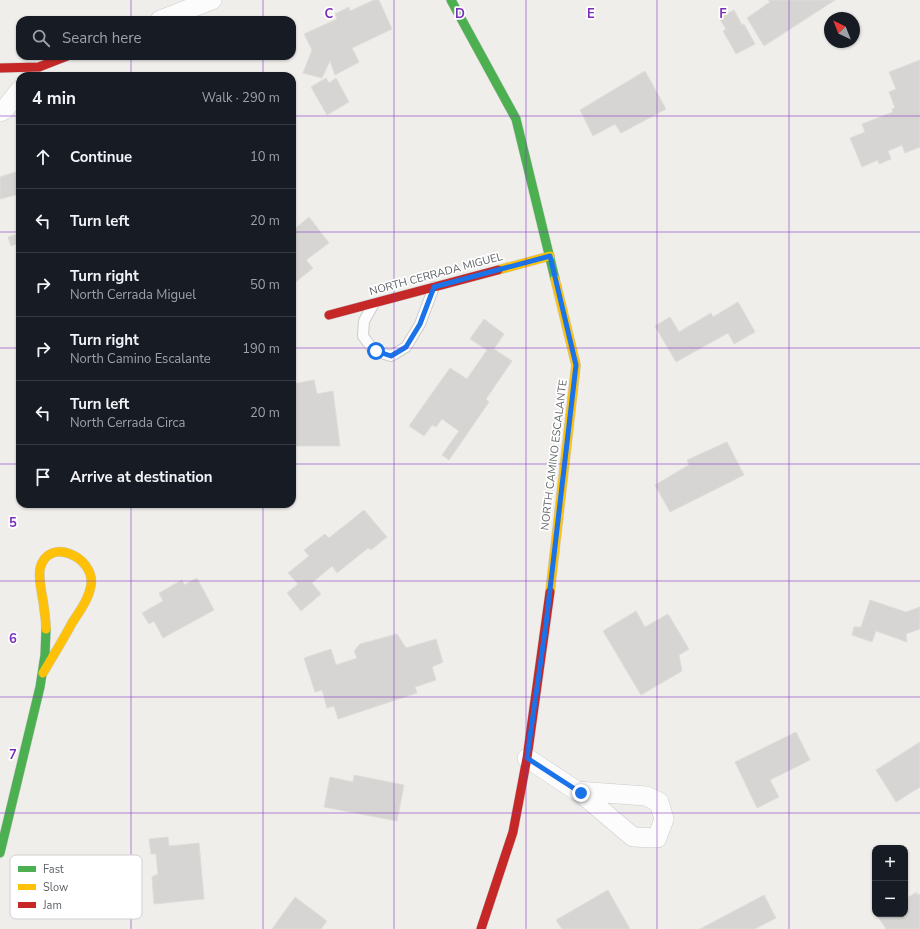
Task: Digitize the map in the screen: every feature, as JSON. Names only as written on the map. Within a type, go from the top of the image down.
[{"type":"street","points":[[170,16],[212,0]]},
{"type":"street","name":"NORTH CAMINO ESCALANTE","points":[[451,0],[516,119],[576,365],[546,624],[527,758],[513,832],[481,929]]},
{"type":"street","points":[[0,68],[35,71],[58,60]]},
{"type":"street","points":[[0,112],[4,110],[16,95]]},
{"type":"street","name":"NORTH CERRADA MIGUEL","points":[[329,315],[550,256]]},
{"type":"street","points":[[0,853],[43,673],[46,638],[40,570],[47,557],[55,552],[73,554],[86,566],[91,583],[84,604],[43,673]]},
{"type":"street","points":[[527,758],[577,791]]},
{"type":"lane","points":[[374,303],[364,321],[363,336],[374,351],[391,356],[406,347],[420,324],[434,287]]},
{"type":"building","points":[[374,0],[379,0],[392,29],[352,48],[359,62],[335,75],[330,61],[322,78],[303,73],[312,50],[304,34],[337,19],[335,14],[349,7],[350,11]]},
{"type":"building","points":[[768,0],[835,0],[764,46],[747,18],[770,2]]},
{"type":"building","points":[[734,10],[755,44],[736,54],[723,31],[726,29],[719,18]]},
{"type":"building","points":[[920,60],[920,147],[905,153],[902,145],[888,151],[891,159],[879,164],[878,160],[862,167],[850,138],[865,132],[862,124],[893,112],[892,109],[895,108],[889,92],[896,89],[889,72]]},
{"type":"building","points":[[645,71],[666,109],[621,133],[615,124],[593,136],[580,110]]},
{"type":"building","points":[[326,78],[329,83],[336,78],[349,102],[327,115],[311,87]]},
{"type":"building","points":[[16,172],[16,195],[0,199],[0,177]]},
{"type":"building","points":[[309,217],[329,243],[306,260],[313,268],[296,282],[296,228]]},
{"type":"building","points":[[16,234],[16,244],[11,246],[8,237]]},
{"type":"building","points":[[738,302],[755,332],[734,344],[728,333],[676,362],[655,326],[670,317],[679,332],[711,313],[713,317]]},
{"type":"building","points":[[484,319],[504,334],[494,349],[512,361],[486,399],[489,402],[449,460],[442,455],[459,431],[442,419],[436,427],[432,425],[424,436],[409,426],[450,368],[467,379],[487,350],[470,339]]},
{"type":"building","points":[[314,380],[317,394],[333,391],[340,446],[296,446],[296,383]]},
{"type":"building","points":[[727,442],[744,475],[670,512],[655,485],[689,465],[687,460]]},
{"type":"building","points":[[364,510],[387,537],[371,550],[368,548],[337,573],[332,566],[312,583],[321,594],[301,611],[287,593],[298,584],[288,573],[309,556],[304,550],[325,534],[329,538]]},
{"type":"building","points":[[197,578],[214,610],[163,638],[154,621],[149,624],[142,613],[163,601],[159,593],[182,580],[184,585]]},
{"type":"building","points":[[870,600],[906,612],[920,607],[920,629],[906,634],[907,642],[876,631],[872,642],[852,635],[854,627],[861,627]]},
{"type":"building","points":[[636,611],[645,627],[668,614],[689,649],[679,655],[682,671],[641,695],[603,631]]},
{"type":"building","points":[[397,634],[406,648],[436,639],[443,662],[432,667],[436,680],[415,687],[417,693],[338,719],[334,706],[327,708],[322,690],[315,692],[304,658],[331,649],[336,665],[357,658],[354,651],[360,644]]},
{"type":"building","points":[[796,732],[810,760],[770,780],[779,797],[757,808],[735,762]]},
{"type":"building","points":[[920,742],[920,787],[896,802],[876,770]]},
{"type":"building","points":[[354,775],[404,785],[397,821],[324,807],[330,777],[353,782]]},
{"type":"building","points":[[168,837],[169,846],[199,843],[204,899],[154,904],[152,877],[158,874],[156,854],[151,854],[149,839]]},
{"type":"building","points":[[608,890],[630,929],[562,929],[556,920]]},
{"type":"building","points":[[917,892],[917,895],[920,894],[920,929],[886,929],[878,917],[908,917],[908,897]]},
{"type":"building","points":[[764,895],[776,918],[755,929],[700,929]]},
{"type":"building","points":[[295,897],[327,921],[321,929],[272,929]]},
{"type":"traffic: fast","points":[[451,0],[516,119],[555,279]]},
{"type":"traffic: fast","points":[[0,853],[40,687],[45,655],[46,629]]},
{"type":"traffic: slow","points":[[498,270],[550,256]]},
{"type":"traffic: slow","points":[[550,592],[576,365],[555,279]]},
{"type":"traffic: slow","points":[[43,673],[83,605],[90,590],[90,575],[86,566],[78,558],[70,554],[60,552],[51,554],[44,559],[40,569],[40,583],[46,629]]},
{"type":"traffic: jam","points":[[0,68],[39,67],[57,60]]},
{"type":"traffic: jam","points":[[329,315],[498,270]]},
{"type":"traffic: jam","points":[[481,929],[513,832],[527,758],[550,592]]},
{"type":"route","points":[[376,351],[391,356],[406,347],[420,324],[434,287],[550,256],[576,365],[546,624],[527,758],[581,793]]}]
